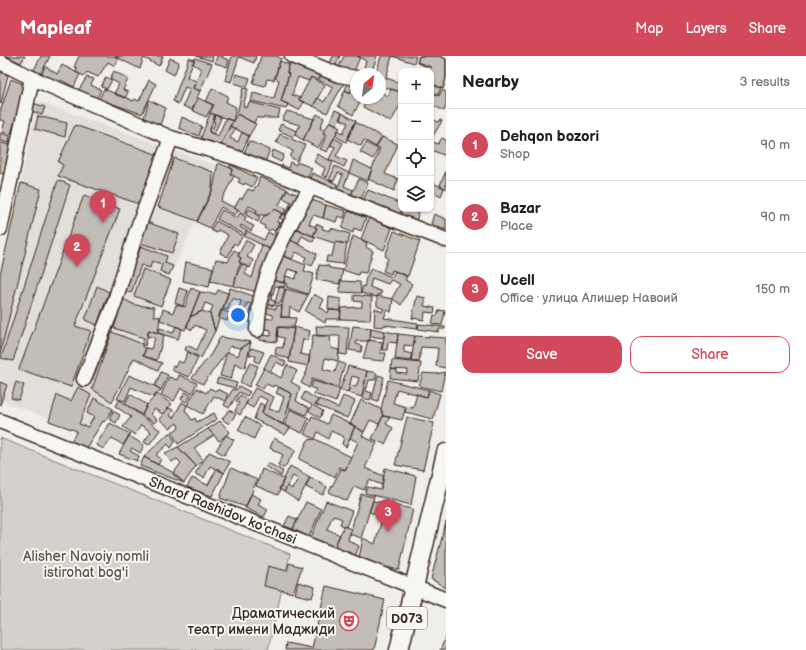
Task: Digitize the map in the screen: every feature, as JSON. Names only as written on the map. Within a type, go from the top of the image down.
[{"type":"main road","name":"D073","points":[[400,650],[446,453]]},
{"type":"street","points":[[292,56],[339,75],[350,77]]},
{"type":"street","points":[[0,62],[32,78],[171,138],[237,158],[310,188],[446,240]]},
{"type":"street","points":[[0,229],[32,78]]},
{"type":"street","points":[[84,378],[114,304],[137,230],[171,138]]},
{"type":"street","points":[[257,330],[261,295],[269,270],[282,237],[310,188]]},
{"type":"street","name":"Sharof Rashidov ko'chasi","points":[[0,421],[415,586],[446,600]]},
{"type":"shaded area","points":[[38,101],[221,167],[95,436],[0,400],[0,279]]},
{"type":"green space","name":"Alisher Navoiy nomli istirohat bog'i","points":[[0,438],[290,554],[268,650],[0,650]]},
{"type":"building","points":[[6,56],[25,56],[21,63]]},
{"type":"building","points":[[41,56],[50,56],[41,74],[34,70]]},
{"type":"building","points":[[79,56],[114,56],[119,58],[115,66],[108,62],[98,77],[87,72],[84,76],[75,72],[77,68],[74,67]]},
{"type":"building","points":[[114,56],[144,56],[140,69]]},
{"type":"building","points":[[144,56],[163,56],[159,66],[144,58]]},
{"type":"building","points":[[196,56],[213,56],[212,61]]},
{"type":"building","points":[[217,56],[223,56],[223,58],[229,60],[227,67],[215,63]]},
{"type":"building","points":[[232,56],[256,56],[254,63],[239,57],[231,82],[225,80]]},
{"type":"building","points":[[261,56],[276,56],[281,58],[274,80],[267,79],[265,86],[253,83]]},
{"type":"building","points":[[333,56],[340,56],[334,70],[328,68]]},
{"type":"building","points":[[344,56],[360,57],[355,68],[350,68],[350,76],[336,72]]},
{"type":"building","points":[[357,56],[377,56],[373,68],[364,68],[366,61]]},
{"type":"building","points":[[381,56],[392,56],[386,78],[386,68],[378,68]]},
{"type":"building","points":[[392,56],[416,56],[414,63]]},
{"type":"building","points":[[419,56],[439,56],[446,59],[446,78],[443,89],[434,85],[434,68],[417,63]]},
{"type":"building","points":[[419,56],[439,56],[446,59],[446,78],[443,89],[434,84],[434,68],[417,62]]},
{"type":"building","points":[[170,58],[179,62],[174,75],[165,70]]},
{"type":"building","points":[[189,58],[194,60],[187,77],[196,81],[193,88],[200,91],[192,110],[183,106],[190,89],[185,87],[178,104],[173,101]]},
{"type":"building","points":[[195,58],[212,64],[200,91],[193,88],[201,69],[193,64]]},
{"type":"building","points":[[291,59],[321,72],[317,81],[311,77],[309,81],[298,77],[292,95],[300,98],[299,100],[304,102],[299,110],[281,101],[289,74],[287,73]]},
{"type":"building","points":[[280,61],[289,65],[287,73],[289,74],[281,101],[288,104],[286,109],[251,101],[253,93],[274,98],[279,80],[275,78]]},
{"type":"building","points":[[62,65],[80,74],[74,87],[61,80],[59,84],[41,74],[45,66],[57,74]]},
{"type":"building","points":[[114,71],[128,79],[123,90],[128,92],[125,98],[114,94],[119,84],[110,79]]},
{"type":"building","points":[[0,72],[8,75],[1,104],[0,103]]},
{"type":"building","points":[[323,72],[344,83],[327,113],[313,106],[318,98],[324,102],[333,87],[319,80]]},
{"type":"building","points":[[236,74],[250,78],[247,87],[234,83]]},
{"type":"building","points":[[87,77],[94,79],[91,85],[101,90],[97,98],[78,91]]},
{"type":"building","points":[[106,77],[112,80],[107,89],[101,87]]},
{"type":"building","points":[[311,77],[325,85],[313,106],[299,100]]},
{"type":"building","points":[[350,78],[350,93],[345,90]]},
{"type":"building","points":[[386,78],[398,82],[398,91],[386,88]]},
{"type":"building","points":[[11,79],[25,85],[11,134],[2,132],[5,121],[0,120],[0,112]]},
{"type":"building","points":[[149,80],[156,84],[142,114],[99,99],[104,89],[134,101],[135,99],[139,101]]},
{"type":"building","points":[[434,85],[441,88],[438,95],[434,93]]},
{"type":"building","points":[[212,88],[228,96],[226,102],[236,107],[233,121],[210,113],[214,105],[206,102]]},
{"type":"building","points":[[243,88],[248,89],[243,106],[247,108],[249,102],[280,110],[278,118],[256,118],[254,123],[237,114]]},
{"type":"building","points":[[391,89],[398,91],[398,109],[391,122],[363,107],[365,104],[386,104],[386,95],[388,96]]},
{"type":"building","points":[[345,90],[350,92],[350,104],[359,104],[353,115],[338,106]]},
{"type":"building","points":[[442,90],[446,92],[446,106],[444,111],[434,106],[434,94],[439,96]]},
{"type":"building","points":[[198,98],[213,105],[206,117],[192,110]]},
{"type":"building","points":[[149,100],[166,108],[160,125],[144,118]]},
{"type":"building","points":[[33,103],[45,107],[42,115],[31,111]]},
{"type":"building","points":[[335,110],[342,113],[336,125],[330,121]]},
{"type":"building","points":[[287,111],[314,119],[303,140],[295,135],[300,125],[282,120]]},
{"type":"building","points":[[210,113],[215,115],[209,132],[218,136],[226,118],[233,121],[220,146],[201,138]]},
{"type":"building","points":[[342,113],[356,121],[346,142],[335,136],[338,130],[343,133],[348,123],[340,119]]},
{"type":"building","points":[[237,114],[256,124],[249,136],[230,126]]},
{"type":"building","points":[[317,114],[324,118],[320,128],[325,130],[323,133],[326,134],[318,148],[303,140]]},
{"type":"building","points":[[215,115],[221,118],[214,134],[209,132],[211,127],[213,128]]},
{"type":"building","points":[[38,116],[67,123],[65,137],[35,129]]},
{"type":"building","points":[[182,117],[202,126],[199,136],[179,128]]},
{"type":"building","points":[[434,120],[438,122],[440,120],[442,121],[434,134]]},
{"type":"building","points":[[330,121],[340,127],[327,152],[320,149],[327,135],[323,133]]},
{"type":"building","points":[[355,122],[382,137],[376,147],[364,140],[361,146],[347,139]]},
{"type":"building","points":[[281,124],[297,131],[293,137],[278,130]]},
{"type":"building","points":[[75,125],[164,157],[139,204],[58,176],[63,165],[58,162]]},
{"type":"building","points":[[230,126],[235,129],[230,138],[238,142],[242,132],[249,136],[240,156],[220,146]]},
{"type":"building","points":[[0,133],[10,136],[9,143],[0,141]]},
{"type":"building","points":[[280,134],[305,145],[297,161],[290,157],[293,151],[276,142]]},
{"type":"building","points":[[382,137],[398,144],[385,174],[398,179],[394,191],[368,179],[380,148],[376,147]]},
{"type":"building","points":[[334,138],[343,143],[336,156],[347,161],[344,167],[329,159],[335,147],[330,145]]},
{"type":"building","points":[[442,138],[446,140],[446,156],[434,151],[434,142],[438,144]]},
{"type":"building","points":[[249,141],[270,150],[263,167],[242,158]]},
{"type":"building","points":[[0,143],[10,145],[6,175],[0,173]]},
{"type":"building","points":[[366,143],[378,149],[373,159],[360,152]]},
{"type":"building","points":[[273,150],[284,155],[281,162],[271,157]]},
{"type":"building","points":[[317,154],[333,162],[327,178],[322,175],[325,168],[314,162]]},
{"type":"building","points":[[174,158],[213,172],[212,190],[197,221],[158,207]]},
{"type":"building","points":[[353,160],[372,169],[368,181],[349,173]]},
{"type":"building","points":[[290,162],[296,165],[297,162],[312,168],[306,182],[279,170],[282,165],[288,168]]},
{"type":"building","points":[[218,163],[233,169],[230,174],[234,176],[221,201],[239,210],[235,215],[221,207],[210,228],[197,222],[213,189]]},
{"type":"building","points":[[231,165],[257,178],[252,187],[245,183],[244,185],[238,182],[240,179],[230,174],[233,169],[229,167]]},
{"type":"building","points":[[335,166],[349,173],[344,186],[353,190],[351,195],[337,189],[343,175],[338,173],[334,181],[329,180]]},
{"type":"building","points":[[446,171],[446,189],[440,185]]},
{"type":"building","points":[[312,173],[337,184],[335,191],[309,180]]},
{"type":"building","points":[[260,177],[287,189],[279,205],[286,208],[284,214],[275,209],[267,215],[259,215],[256,213],[257,210],[249,206],[244,214],[234,208],[248,189],[253,191],[257,186]]},
{"type":"building","points":[[359,179],[368,183],[361,199],[351,195]]},
{"type":"building","points":[[58,180],[70,185],[13,361],[1,358]]},
{"type":"building","points":[[21,183],[41,189],[0,354],[0,275]]},
{"type":"building","points":[[434,183],[444,188],[441,196],[434,192]]},
{"type":"building","points":[[287,190],[303,197],[291,217],[285,214],[291,202],[283,198]]},
{"type":"building","points":[[368,190],[398,203],[398,212],[401,212],[400,215],[363,200]]},
{"type":"building","points":[[84,195],[120,209],[75,326],[91,331],[71,387],[19,369]]},
{"type":"building","points":[[309,199],[326,205],[323,218],[313,215],[309,224],[317,228],[313,236],[295,228]]},
{"type":"building","points":[[326,205],[346,211],[344,218],[338,216],[336,222],[323,218]]},
{"type":"building","points":[[249,209],[256,212],[255,214],[260,217],[258,222],[246,215]]},
{"type":"building","points":[[275,209],[282,213],[277,222],[279,223],[275,231],[271,229],[269,231],[260,223],[264,216]]},
{"type":"building","points":[[222,210],[237,218],[240,213],[246,217],[244,221],[254,226],[251,231],[241,225],[240,227],[247,231],[245,235],[217,219]]},
{"type":"building","points":[[348,211],[366,218],[361,231],[354,228],[353,233],[342,228]]},
{"type":"building","points":[[401,212],[419,212],[416,221],[400,215]]},
{"type":"building","points":[[282,214],[291,217],[279,236],[274,233],[279,223],[283,220],[280,218]]},
{"type":"building","points":[[434,214],[446,219],[446,230],[431,224]]},
{"type":"building","points":[[369,218],[392,228],[384,250],[361,239]]},
{"type":"building","points":[[216,221],[243,236],[237,245],[234,243],[228,257],[220,253],[228,235],[218,230],[216,233],[211,230]]},
{"type":"building","points":[[147,222],[179,234],[172,253],[140,243]]},
{"type":"building","points":[[316,224],[323,226],[322,229],[330,231],[331,228],[350,234],[348,244],[334,243],[313,236],[317,228],[315,227]]},
{"type":"building","points":[[295,228],[315,237],[313,242],[302,236],[298,244],[289,239]]},
{"type":"building","points":[[247,231],[264,240],[268,232],[279,238],[272,250],[244,236]]},
{"type":"building","points":[[394,231],[420,241],[408,276],[392,270],[391,274],[383,271],[388,258],[385,256]]},
{"type":"building","points":[[353,236],[367,243],[366,247],[373,251],[366,273],[359,272],[358,275],[343,270]]},
{"type":"building","points":[[285,237],[317,254],[312,266],[304,262],[306,257],[296,252],[292,259],[278,254]]},
{"type":"building","points":[[246,240],[254,245],[247,257],[253,260],[250,268],[239,262],[241,258],[238,256]]},
{"type":"building","points":[[335,242],[347,244],[343,264],[326,262],[327,256],[332,256]]},
{"type":"building","points":[[262,245],[272,250],[261,293],[234,286],[237,274],[242,264],[248,267],[245,274],[252,278]]},
{"type":"building","points":[[141,246],[167,256],[165,263],[173,266],[169,275],[160,271],[162,264],[152,261],[150,268],[141,265],[131,293],[125,291]]},
{"type":"building","points":[[234,250],[239,253],[238,256],[241,258],[239,262],[241,263],[234,286],[210,281],[216,259],[228,262]]},
{"type":"building","points":[[278,254],[306,265],[304,271],[314,274],[308,294],[286,287],[287,283],[284,283],[286,276],[295,279],[298,272],[288,269],[283,283],[269,279]]},
{"type":"building","points":[[186,262],[213,268],[209,287],[183,281]]},
{"type":"building","points":[[319,265],[343,270],[340,284],[316,280]]},
{"type":"building","points":[[371,268],[392,277],[395,271],[407,277],[405,280],[412,284],[401,305],[392,298],[400,284],[391,280],[388,284],[372,278],[370,287],[382,292],[376,297],[361,293]]},
{"type":"building","points":[[143,269],[171,280],[161,306],[134,296]]},
{"type":"building","points":[[269,279],[285,283],[284,287],[275,286],[273,294],[265,292]]},
{"type":"building","points":[[340,281],[360,282],[361,293],[340,292]]},
{"type":"building","points":[[97,286],[109,292],[97,325],[85,320]]},
{"type":"building","points":[[279,287],[285,288],[281,303],[275,303]]},
{"type":"building","points":[[179,288],[188,291],[183,306],[175,303]]},
{"type":"building","points":[[191,288],[200,292],[185,330],[160,320],[163,309],[173,313],[176,305],[185,307]]},
{"type":"building","points":[[230,288],[259,298],[255,320],[248,317],[251,304],[247,303],[245,313],[238,311],[241,301],[232,298],[228,310],[223,309]]},
{"type":"building","points":[[286,289],[308,295],[299,312],[290,307],[289,317],[281,317],[282,305]]},
{"type":"building","points":[[218,290],[228,293],[215,331],[210,314],[213,306],[205,303],[202,311],[190,317],[200,292],[216,294]]},
{"type":"building","points":[[266,293],[272,294],[271,300],[275,301],[275,306],[265,304]]},
{"type":"building","points":[[314,294],[324,300],[320,307],[328,313],[329,310],[341,311],[340,319],[326,319],[325,323],[305,311]]},
{"type":"building","points":[[354,295],[372,297],[370,320],[340,319],[341,308],[362,307],[362,302],[354,301]]},
{"type":"building","points":[[377,296],[393,299],[391,312],[387,310],[384,318],[418,323],[417,329],[384,325],[383,327],[374,326],[375,308],[382,312],[384,309],[377,306]]},
{"type":"building","points":[[417,296],[426,298],[424,306],[435,308],[434,313],[425,312],[424,320],[412,318]]},
{"type":"building","points":[[329,297],[341,299],[341,311],[328,309]]},
{"type":"building","points":[[123,299],[135,305],[154,307],[154,316],[160,317],[158,333],[149,330],[145,346],[142,344],[144,338],[114,328]]},
{"type":"building","points":[[277,305],[282,306],[281,317],[296,318],[294,327],[278,327],[277,342],[259,340],[260,335],[271,336],[271,330],[261,328],[263,318],[273,319],[273,315],[263,312],[264,306],[276,309]]},
{"type":"building","points":[[221,310],[240,314],[240,319],[228,318],[227,321],[218,318]]},
{"type":"building","points":[[439,310],[445,311],[442,325],[432,324],[434,315],[437,316]]},
{"type":"building","points":[[202,311],[210,314],[215,331],[201,358],[185,350],[187,345],[197,350],[206,330],[195,325],[192,330],[187,327],[190,317]]},
{"type":"building","points":[[419,324],[445,327],[445,329],[439,329],[439,332],[418,329]]},
{"type":"building","points":[[176,326],[182,329],[178,339],[158,333],[160,328],[173,333]]},
{"type":"building","points":[[316,326],[349,327],[347,355],[339,354],[340,336],[317,336]]},
{"type":"building","points":[[353,326],[371,328],[370,341],[356,341],[356,344],[362,346],[361,352],[349,350]]},
{"type":"building","points":[[278,327],[294,329],[289,359],[275,354],[276,347],[283,348],[284,338],[277,336]]},
{"type":"building","points":[[294,327],[310,331],[308,340],[303,339],[300,354],[310,356],[308,366],[289,362]]},
{"type":"building","points":[[371,328],[385,331],[383,338],[370,336]]},
{"type":"building","points":[[149,330],[164,335],[157,360],[143,356],[146,348],[151,349],[155,338],[147,336]]},
{"type":"building","points":[[385,331],[398,334],[397,343],[388,342],[387,350],[382,350]]},
{"type":"building","points":[[112,332],[142,344],[142,347],[146,348],[143,356],[162,363],[158,370],[134,358],[112,402],[92,389]]},
{"type":"building","points":[[398,334],[415,336],[413,346],[404,345],[404,352],[412,354],[411,361],[395,359]]},
{"type":"building","points":[[313,335],[330,336],[331,348],[339,350],[338,361],[325,358],[323,369],[335,372],[338,362],[345,364],[338,388],[312,379],[309,388],[301,383],[307,371]]},
{"type":"building","points":[[221,336],[251,342],[241,348],[230,346],[203,384],[192,378],[211,354]]},
{"type":"building","points":[[415,336],[446,338],[446,368],[436,366],[438,348],[421,347],[419,362],[411,361]]},
{"type":"building","points":[[368,340],[383,342],[380,353],[386,353],[384,361],[363,359]]},
{"type":"building","points":[[251,342],[245,368],[235,363],[231,379],[220,376],[227,352],[238,356],[241,348]]},
{"type":"building","points":[[251,348],[264,352],[259,363],[255,361],[256,356],[249,355]]},
{"type":"building","points":[[188,352],[198,358],[189,377],[171,370],[173,366],[175,367],[178,361],[183,363]]},
{"type":"building","points":[[271,354],[286,362],[284,366],[276,362],[270,372],[264,368]]},
{"type":"building","points":[[392,360],[421,363],[418,381],[390,378]],"holes":[[[391,369],[408,370],[407,374],[397,373],[397,370]]]},
{"type":"building","points":[[250,363],[258,366],[249,387],[240,382]]},
{"type":"building","points":[[287,365],[297,371],[291,382],[300,387],[296,401],[309,408],[306,415],[288,407],[292,394],[274,385],[273,387],[266,384],[263,389],[255,385],[264,368],[281,378]]},
{"type":"building","points":[[348,366],[367,371],[362,397],[348,393],[350,385],[356,387],[359,378],[352,376],[348,392],[340,390]]},
{"type":"building","points":[[367,371],[377,373],[375,380],[369,380],[366,391],[372,393],[370,400],[362,398]]},
{"type":"building","points":[[161,372],[168,375],[161,390],[155,386]]},
{"type":"building","points":[[445,372],[441,391],[419,386],[423,373],[436,374]]},
{"type":"building","points":[[129,375],[161,390],[153,397],[131,387],[125,401],[117,399]]},
{"type":"building","points":[[179,375],[197,383],[192,393],[181,388],[174,401],[161,395],[169,377],[177,380]]},
{"type":"building","points":[[378,375],[384,377],[378,401],[372,399]]},
{"type":"building","points":[[218,378],[237,383],[235,388],[216,383]]},
{"type":"building","points":[[388,380],[429,390],[427,397],[397,389],[393,403],[406,407],[402,420],[383,416],[381,409]]},
{"type":"building","points":[[313,381],[340,389],[336,402],[314,394],[316,389],[311,388]]},
{"type":"building","points":[[0,382],[7,385],[0,405]]},
{"type":"building","points":[[16,382],[24,385],[19,400],[11,398]]},
{"type":"building","points":[[239,386],[250,392],[247,396],[239,392],[229,408],[224,405],[233,389],[236,390]]},
{"type":"building","points":[[78,387],[91,395],[79,424],[88,427],[94,417],[87,413],[94,398],[113,409],[104,422],[103,421],[86,448],[71,441],[77,431],[49,421],[57,395],[71,401]]},
{"type":"building","points":[[279,387],[292,394],[283,425],[262,413],[267,400],[259,396],[253,408],[246,404],[255,388],[274,397],[269,409],[279,412],[284,397],[276,393]]},
{"type":"building","points":[[197,388],[206,393],[210,388],[215,391],[217,389],[228,394],[225,401],[214,396],[203,414],[187,405]]},
{"type":"building","points":[[429,390],[440,394],[433,419],[405,412],[406,407],[413,408],[417,394],[427,397]]},
{"type":"building","points":[[185,392],[191,395],[186,402],[181,399]]},
{"type":"building","points":[[305,392],[318,400],[314,406],[323,411],[320,418],[309,411],[312,405],[301,399]]},
{"type":"building","points":[[130,394],[147,405],[142,415],[125,404]]},
{"type":"building","points":[[157,394],[172,404],[162,414],[155,409],[150,414],[157,420],[154,423],[142,415],[147,405]]},
{"type":"building","points":[[240,395],[248,400],[240,415],[235,411],[239,403],[236,401]]},
{"type":"building","points":[[343,396],[355,401],[347,418],[316,405],[319,399],[338,408]]},
{"type":"building","points":[[120,400],[160,430],[149,445],[144,442],[151,432],[141,425],[135,435],[123,427],[131,417],[115,406]]},
{"type":"building","points":[[361,400],[381,409],[383,416],[379,424],[370,420],[364,432],[350,424]]},
{"type":"building","points":[[182,402],[187,405],[185,410],[192,420],[195,418],[197,422],[214,413],[217,419],[178,444],[172,432],[179,428],[177,423],[170,428],[159,419],[169,408],[173,410],[170,416],[173,418]]},
{"type":"building","points":[[260,403],[264,405],[262,413],[290,428],[285,435],[254,419]]},
{"type":"building","points":[[290,409],[309,418],[302,433],[285,425]]},
{"type":"building","points":[[229,410],[236,414],[229,424],[222,419]]},
{"type":"building","points":[[113,411],[120,415],[116,423],[109,419]]},
{"type":"building","points":[[331,415],[355,426],[346,447],[342,444],[344,437],[331,431],[328,439],[318,432],[315,439],[304,434],[312,416],[327,424]]},
{"type":"building","points":[[383,416],[390,417],[386,424],[393,428],[385,444],[372,439]]},
{"type":"building","points":[[245,417],[260,426],[254,439],[238,430]]},
{"type":"building","points":[[407,417],[434,423],[423,470],[395,465]]},
{"type":"building","points":[[220,421],[230,432],[219,441],[208,429]]},
{"type":"building","points":[[110,423],[130,434],[123,445],[112,438],[104,449],[96,445]]},
{"type":"building","points":[[355,426],[364,432],[362,436],[377,443],[365,468],[384,476],[382,485],[369,480],[364,490],[354,486],[347,501],[329,492],[341,469],[345,470],[358,442],[350,438]]},
{"type":"building","points":[[208,429],[214,435],[194,448],[203,460],[196,466],[178,447]]},
{"type":"building","points":[[170,432],[175,442],[171,448],[168,444],[156,455],[161,459],[158,465],[144,457]]},
{"type":"building","points":[[226,435],[234,440],[224,455],[216,450]]},
{"type":"building","points":[[129,436],[144,445],[140,453],[132,448],[130,451],[139,456],[137,461],[119,454]]},
{"type":"building","points":[[274,438],[296,450],[284,468],[278,465],[283,455],[270,448]]},
{"type":"building","points":[[315,439],[351,457],[345,470],[339,467],[335,477],[299,459],[308,440]]},
{"type":"building","points":[[178,447],[196,466],[184,483],[173,474],[181,463],[177,459],[171,462],[165,453]]},
{"type":"building","points":[[209,452],[230,462],[224,473],[210,466],[204,478],[195,474]]},
{"type":"building","points":[[144,457],[172,472],[184,483],[140,466]]},
{"type":"building","points":[[268,463],[283,471],[281,476],[265,466]]},
{"type":"building","points":[[290,466],[310,477],[298,501],[279,489]],"holes":[[[293,476],[298,479],[292,489],[288,486],[284,492]]]},
{"type":"building","points":[[217,468],[224,473],[212,496],[187,487],[192,478],[208,485]]},
{"type":"building","points":[[231,468],[257,480],[246,507],[220,498]]},
{"type":"building","points":[[385,468],[416,476],[411,505],[365,493],[367,487],[381,490]]},
{"type":"building","points":[[262,469],[284,479],[278,495],[256,486]]},
{"type":"building","points":[[310,477],[327,487],[323,495],[306,487]]},
{"type":"building","points":[[251,494],[261,499],[258,504],[268,509],[264,517],[245,508]]},
{"type":"building","points":[[361,494],[374,497],[361,538],[350,534]]},
{"type":"building","points":[[326,501],[352,511],[346,527],[340,524],[342,519],[333,515],[327,529],[340,535],[333,550],[310,540]]},
{"type":"building","points":[[373,501],[413,509],[399,570],[370,563],[359,558],[363,538],[375,544],[383,516],[369,512]]},
{"type":"building","points":[[306,502],[321,509],[309,537],[293,529]]},
{"type":"building","points":[[289,516],[297,520],[293,529],[284,526]]},
{"type":"building","points":[[446,522],[446,588],[431,579]]},
{"type":"building","points":[[344,526],[351,529],[348,540],[359,546],[354,559],[333,550]]},
{"type":"building","points":[[289,563],[302,567],[293,593],[264,586],[268,566],[287,571]]},
{"type":"building","points":[[298,582],[315,587],[312,598],[295,594]]},
{"type":"building","name":"Драматический театр имени Маджиди","points":[[326,586],[385,600],[374,650],[285,650],[286,643],[312,648]]},
{"type":"building","points":[[446,637],[446,650],[440,650]]},
{"type":"place","name":"Dehqon bozori","points":[[103,223]]},
{"type":"place","name":"Bazar","points":[[77,267]]},
{"type":"place","name":"Ucell","points":[[388,532]]},
{"type":"place","name":"Драматический театр имени Маджиди","points":[[349,621]]}]
